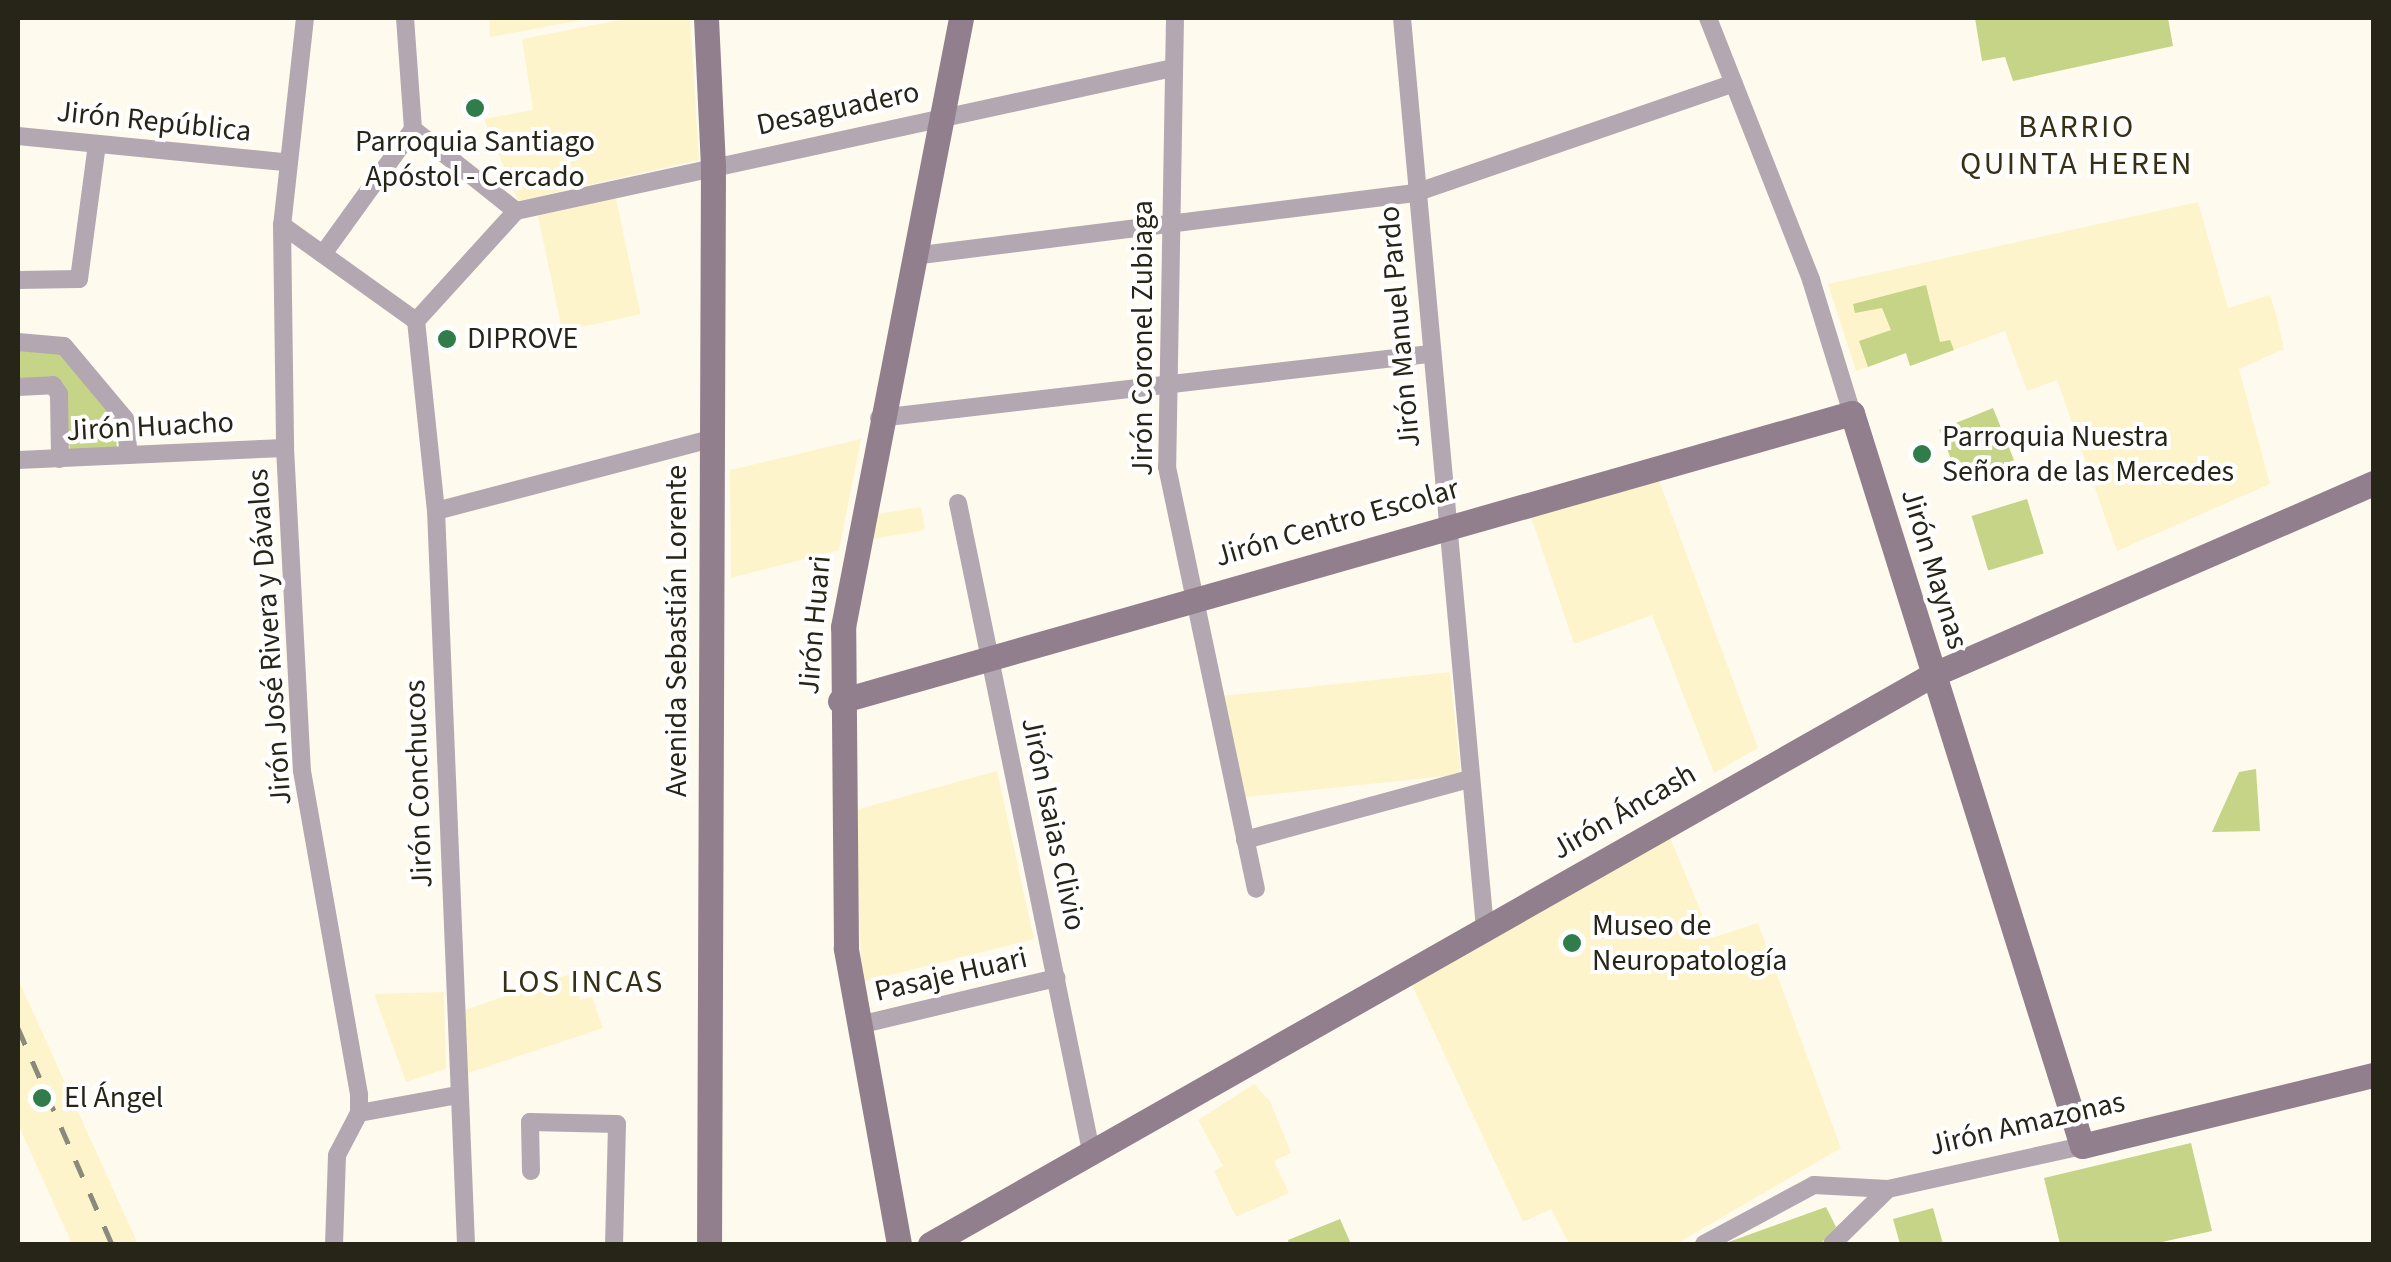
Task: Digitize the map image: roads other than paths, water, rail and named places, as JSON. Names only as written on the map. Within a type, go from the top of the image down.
[{"type":"street","name":"Jirón José Rivera y Dávalos","points":[[305,18],[285,162],[282,225],[286,448],[302,771],[359,1113]]},
{"type":"street","points":[[323,254],[413,129],[404,18]]},
{"type":"street","name":"Avenida Sebastián Lorente","points":[[706,18],[714,165],[709,1244]]},
{"type":"street","name":"Jirón Huari","points":[[899,1244],[859,1025],[842,896],[840,701],[853,554],[946,114],[961,18]]},
{"type":"street","points":[[1174,18],[1195,18]]},
{"type":"street","name":"Jirón Coronel Zubiaga","points":[[1174,18],[1167,467],[1256,889]]},
{"type":"street","name":"Jirón Manuel Pardo","points":[[1402,18],[1414,192],[1485,929]]},
{"type":"street","name":"Jirón Maynas","points":[[1708,18],[1811,280],[2082,1146]]},
{"type":"street","name":"Desaguadero","points":[[516,210],[1173,68]]},
{"type":"street","points":[[913,256],[1414,192],[1734,83]]},
{"type":"street","points":[[282,225],[416,322],[516,210],[413,129]]},
{"type":"street","name":"Jirón República","points":[[18,136],[285,162]]},
{"type":"street","points":[[18,136],[18,156]]},
{"type":"street","points":[[18,280],[80,278],[96,144]]},
{"type":"street","name":"Jirón Conchucos","points":[[416,322],[436,512],[466,1244]]},
{"type":"street","points":[[18,342],[64,346],[125,419],[129,455]]},
{"type":"street","points":[[879,418],[1430,354]]},
{"type":"street","points":[[18,386],[53,385],[59,394],[60,458]]},
{"type":"street","name":"Jirón Centro Escolar","points":[[840,701],[990,654],[1852,413]]},
{"type":"street","points":[[436,512],[711,438]]},
{"type":"street","name":"Jirón Huacho","points":[[18,460],[286,448]]},
{"type":"street","name":"Jirón Áncash","points":[[930,1244],[1092,1156],[1932,675],[2374,483]]},
{"type":"street","name":"Jirón Isaias Clivio","points":[[958,504],[1092,1156]]},
{"type":"street","points":[[1245,840],[1470,778]]},
{"type":"street","name":"Pasaje Huari","points":[[859,1025],[1056,978]]},
{"type":"street","name":"Jirón Amazonas","points":[[1704,1244],[1814,1185],[1888,1189],[2374,1075]]},
{"type":"street","points":[[334,1244],[337,1155],[359,1113],[458,1094]]},
{"type":"street","points":[[531,1170],[530,1122],[618,1124],[614,1244]]},
{"type":"street","points":[[1832,1244],[1888,1189]]},
{"type":"railway","points":[[18,1028],[112,1244]]},
{"type":"place","name":"Parroquia Santiago Apóstol - Cercado","points":[[475,108]]},
{"type":"place","name":"DIPROVE","points":[[447,339]]},
{"type":"place","name":"Parroquia Nuestra Señora de las Mercedes","points":[[1922,454]]},
{"type":"place","name":"Museo de Neuropatología","points":[[1572,943]]},
{"type":"place","name":"El Ángel","points":[[42,1098]]},
{"type":"district","name":"BARRIO QUINTA HEREN","points":[[2077,146]]},
{"type":"district","name":"LOS INCAS","points":[[583,982]]}]
